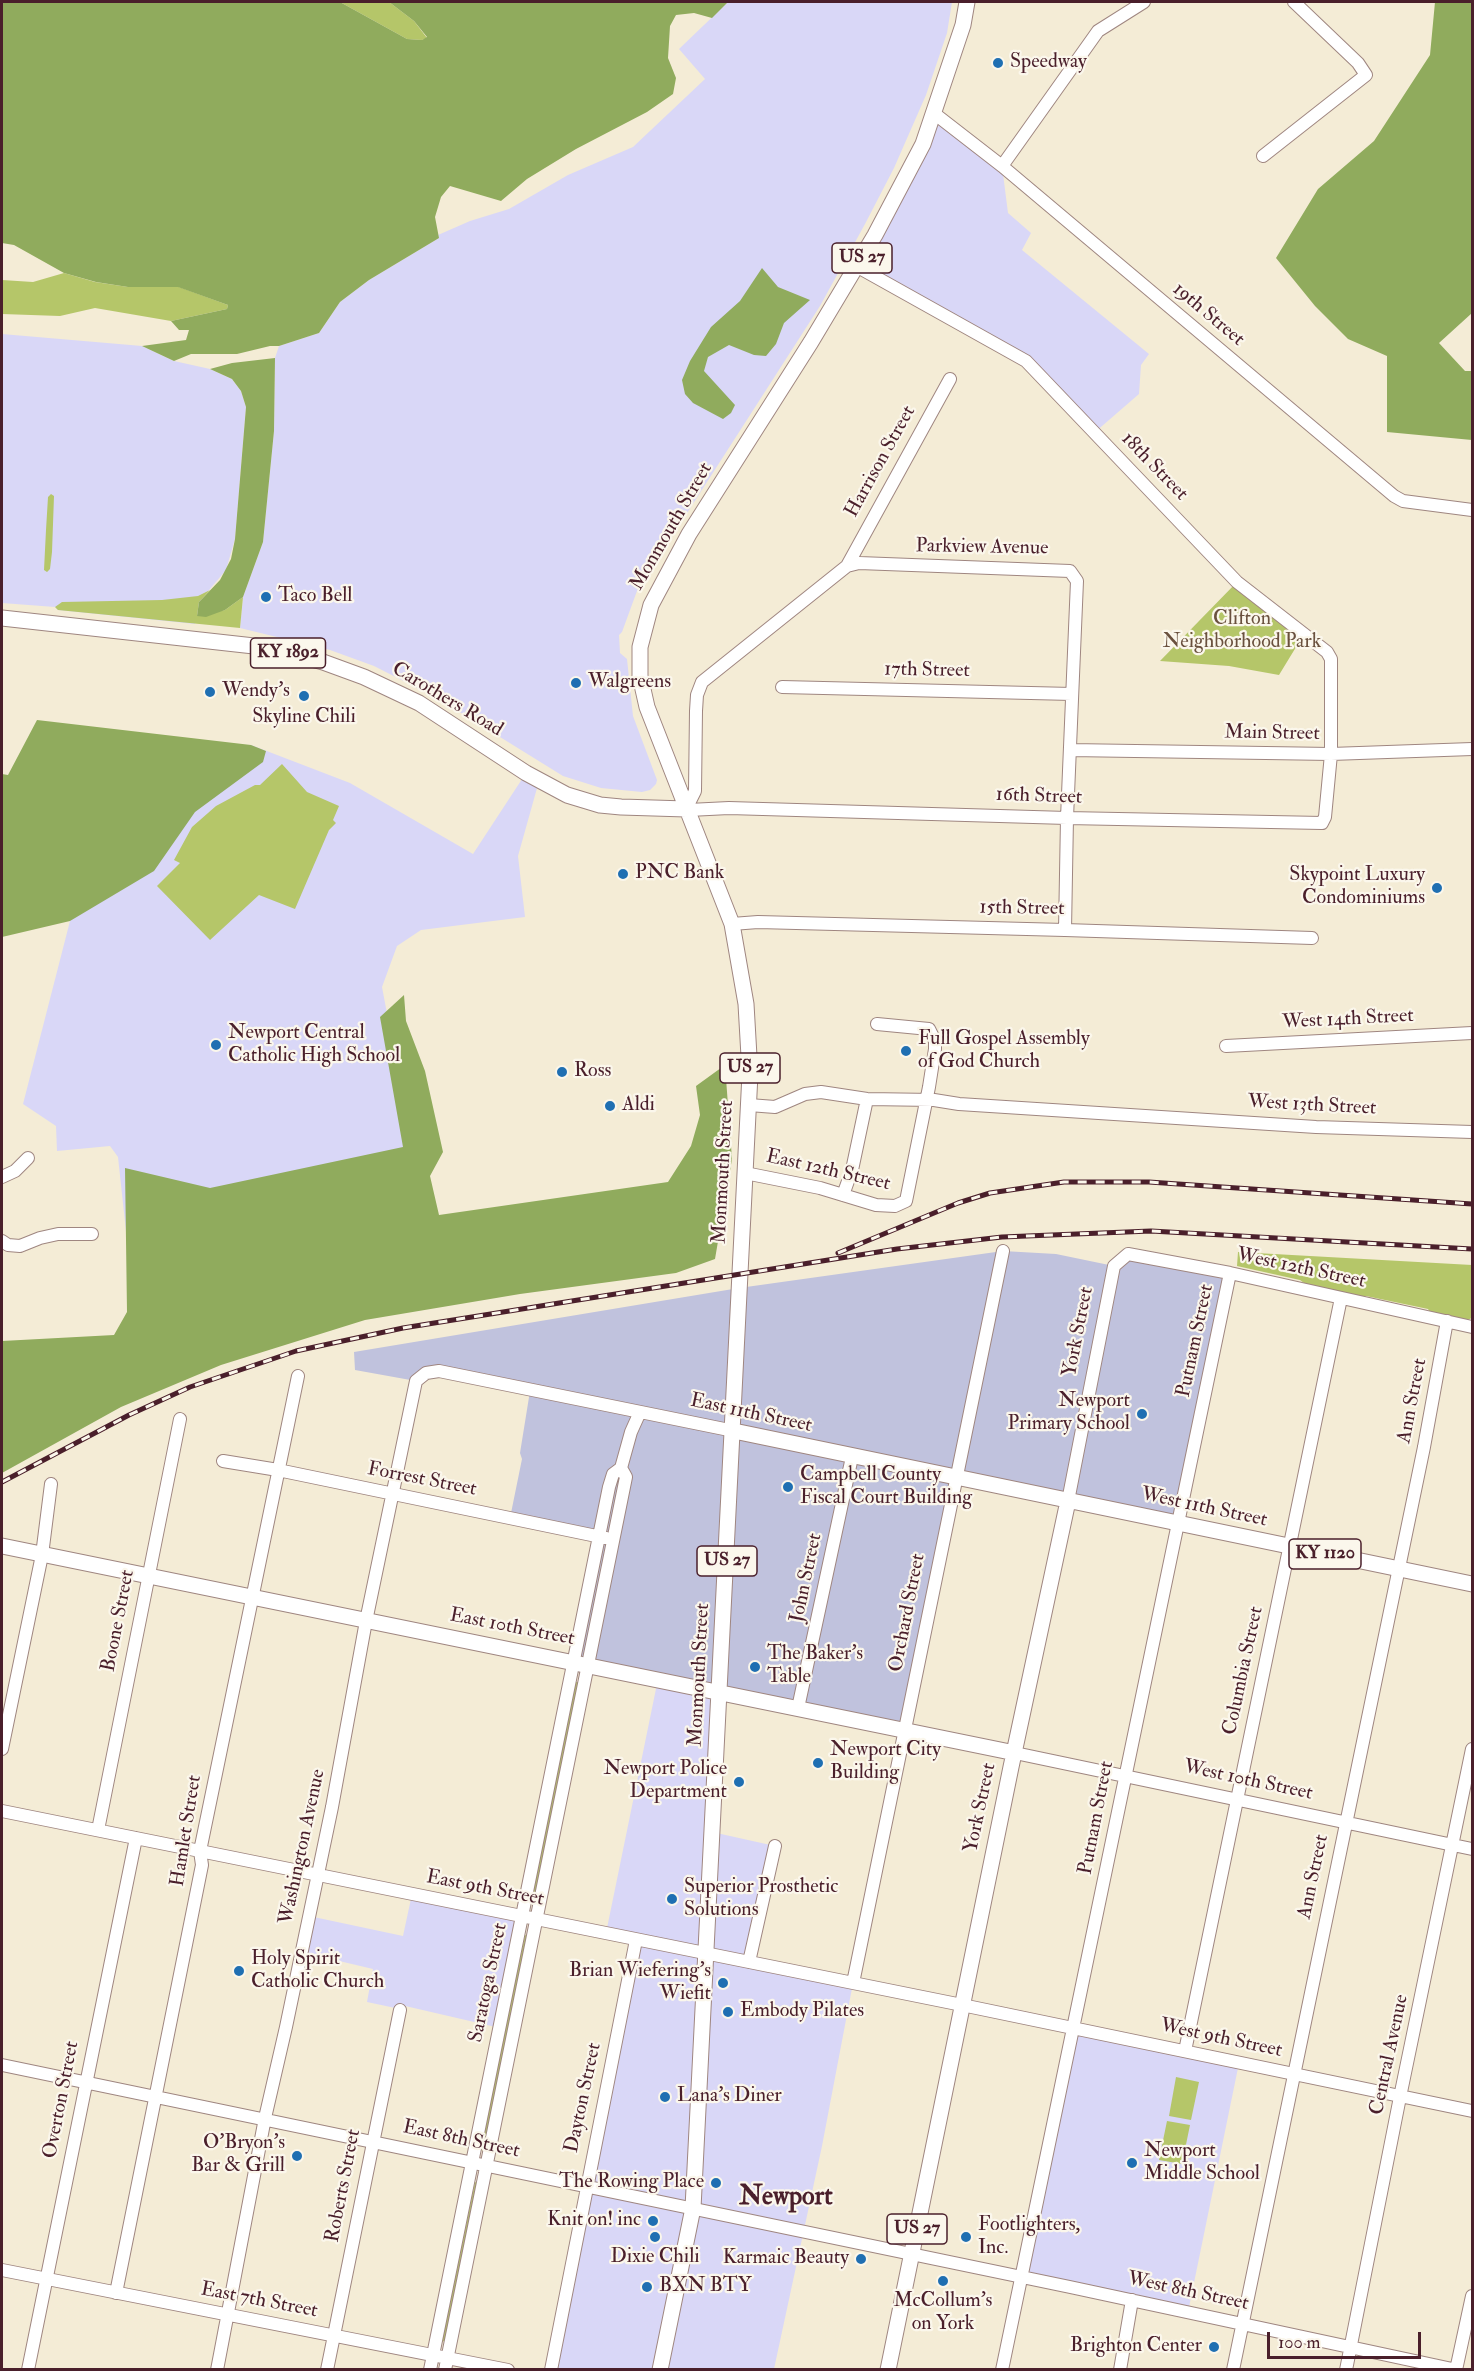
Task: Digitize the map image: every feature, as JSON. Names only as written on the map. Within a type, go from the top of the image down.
[{"type":"main road","name":"US 27","points":[[856,266],[923,144],[963,26],[968,2]]},
{"type":"main road","name":"Monmouth Street","points":[[660,2370],[693,2208],[734,1431],[750,1074],[746,1004],[732,924],[646,704],[640,676],[640,647],[651,605],[689,534],[714,496],[730,486],[777,410],[778,395],[856,266]]},
{"type":"main road","name":"Carothers Road","points":[[2,618],[272,648],[323,662],[364,677],[419,703],[526,773],[567,795],[600,805],[686,809]]},
{"type":"main road","name":"East 11th Street","points":[[734,1431],[1068,1501]]},
{"type":"main road","name":"West 11th Street","points":[[1068,1501],[1473,1584]]},
{"type":"main road","name":"York Street","points":[[888,2370],[1068,1501]]},
{"type":"main road","name":"East 10th Street","points":[[2,1546],[1015,1753]]},
{"type":"street","points":[[1002,166],[1098,31],[1144,2]]},
{"type":"street","points":[[1263,156],[1366,75],[1358,63],[1294,2]]},
{"type":"street","name":"19th Street","points":[[935,114],[1002,166],[1394,496],[1403,501],[1473,510]]},
{"type":"street","name":"18th Street","points":[[856,266],[1026,361],[1238,582],[1328,652],[1332,659],[1331,754]]},
{"type":"street","name":"Harrison Street","points":[[847,566],[950,379]]},
{"type":"street","name":"Parkview Avenue","points":[[847,566],[860,564],[928,565],[998,570],[1045,569],[1070,571],[1077,580],[1067,818],[1065,930]]},
{"type":"street","points":[[686,809],[696,791],[696,711],[697,695],[702,682],[847,566]]},
{"type":"street","name":"17th Street","points":[[782,687],[1072,694]]},
{"type":"street","name":"Main Street","points":[[1070,750],[1331,754],[1473,749]]},
{"type":"street","name":"16th Street","points":[[686,809],[729,808],[1322,823],[1325,817],[1331,754]]},
{"type":"street","name":"15th Street","points":[[732,924],[758,922],[1312,938]]},
{"type":"street","points":[[878,1024],[929,1029],[935,1041],[935,1049],[927,1101]]},
{"type":"street","name":"West 14th Street","points":[[1226,1046],[1473,1033]]},
{"type":"street","name":"West 13th Street","points":[[749,1105],[775,1107],[805,1094],[821,1092],[867,1099],[1316,1127],[1473,1132]]},
{"type":"street","points":[[843,1195],[852,1170],[867,1099]]},
{"type":"street","name":"East 12th Street","points":[[746,1173],[820,1188],[876,1205],[902,1204],[908,1197],[927,1101]]},
{"type":"street","points":[[2,1177],[15,1171],[28,1158]]},
{"type":"street","points":[[2,1241],[8,1245],[20,1246],[58,1234],[92,1234]]},
{"type":"street","name":"Orchard Street","points":[[852,1983],[1003,1251]]},
{"type":"street","name":"West 12th Street","points":[[1121,1258],[1128,1254],[1230,1273],[1473,1327]]},
{"type":"street","name":"York Street","points":[[1068,1501],[1114,1266],[1121,1258]]},
{"type":"street","name":"Putnam Street","points":[[1002,2370],[1230,1273]]},
{"type":"street","name":"Columbia Street","points":[[1185,2051],[1341,1298]]},
{"type":"street","name":"Ann Street","points":[[1233,2370],[1447,1322]]},
{"type":"street","name":"East 11th Street","points":[[426,1372],[439,1371],[734,1431]]},
{"type":"street","name":"Washington Avenue","points":[[217,2370],[265,2118],[318,1875],[366,1621],[416,1381],[426,1372]]},
{"type":"street","name":"Hamlet Street","points":[[116,2293],[202,1864],[200,1851],[298,1376]]},
{"type":"street","name":"Saratoga Street","points":[[446,2363],[538,1919],[582,1663],[599,1536],[613,1474],[621,1468],[639,1412]]},
{"type":"street","name":"Boone Street","points":[[98,1830],[180,1419]]},
{"type":"street","name":"John Street","points":[[798,1708],[852,1457]]},
{"type":"street","name":"Forrest Street","points":[[223,1461],[278,1470],[613,1540]]},
{"type":"street","name":"Saratoga Street","points":[[430,2370],[523,1916],[613,1540],[626,1477],[621,1468]]},
{"type":"street","points":[[2,1749],[42,1555],[51,1484]]},
{"type":"street","name":"Central Avenue","points":[[1346,2370],[1473,1749]]},
{"type":"street","name":"West 10th Street","points":[[1015,1753],[1473,1849]]},
{"type":"street","name":"East 9th Street","points":[[2,1810],[962,2005]]},
{"type":"street","name":"Overton Street","points":[[28,2370],[136,1838]]},
{"type":"street","points":[[749,1962],[770,1860],[775,1846]]},
{"type":"street","name":"Dayton Street","points":[[551,2370],[636,1940]]},
{"type":"street","name":"West 9th Street","points":[[962,2005],[1473,2111]]},
{"type":"street","name":"Roberts Street","points":[[327,2370],[400,2010]]},
{"type":"street","name":"East 8th Street","points":[[2,2065],[912,2254]]},
{"type":"street","name":"West 8th Street","points":[[912,2254],[1456,2370]]},
{"type":"street","name":"East 7th Street","points":[[2,2270],[433,2355],[446,2363],[508,2370]]},
{"type":"street","points":[[1456,2370],[1473,2296]]},
{"type":"street","points":[[1120,2370],[1132,2300]]},
{"type":"shaded area","points":[[728,2],[952,2],[947,33],[926,95],[894,168],[865,224],[820,306],[637,591],[619,635],[620,653],[627,659],[633,716],[657,780],[656,784],[650,790],[642,792],[601,788],[563,776],[437,698],[374,666],[330,650],[240,628],[243,597],[263,542],[274,431],[275,358],[279,346],[319,333],[340,302],[369,280],[439,238],[438,235],[470,221],[509,209],[568,175],[633,147],[705,79],[679,49]]},
{"type":"shaded area","points":[[935,114],[1002,166],[1008,213],[1031,233],[1022,250],[1149,354],[1141,365],[1139,394],[1094,433],[1026,361],[856,266]]},
{"type":"shaded area","points":[[2,334],[142,346],[174,361],[210,369],[232,379],[241,391],[246,407],[235,539],[226,570],[199,602],[195,624],[2,603]]},
{"type":"shaded area","name":"Newport Central Catholic High School","points":[[251,745],[350,783],[473,854],[526,773],[539,781],[518,856],[525,917],[421,930],[397,946],[382,987],[439,1289],[143,1389],[118,1157],[110,1146],[57,1151],[56,1126],[23,1104],[70,921]]},
{"type":"shaded area","points":[[1003,1251],[1056,1254],[1114,1266],[1121,1258],[1230,1273],[1178,1524],[955,1479],[904,1731],[574,1662],[599,1536],[510,1518],[522,1459],[520,1453],[530,1391],[439,1371],[416,1381],[355,1370],[354,1352],[739,1288]]},
{"type":"shaded area","points":[[658,1679],[721,1691],[712,1832],[775,1846],[750,1962],[853,1983],[822,2146],[774,2369],[551,2370],[636,1941],[606,1933]]},
{"type":"shaded area","points":[[412,1894],[523,1916],[500,2028],[401,2005],[400,2009],[367,2002],[373,1969],[301,1952],[309,1916],[403,1936]]},
{"type":"shaded area","name":"Newport Middle School","points":[[1073,2028],[1239,2063],[1188,2312],[1021,2277]]},
{"type":"green space","points":[[2,2],[340,2],[407,39],[422,40],[427,37],[414,21],[389,2],[728,2],[712,18],[694,13],[676,15],[670,26],[668,58],[676,78],[673,94],[647,112],[576,149],[527,179],[501,201],[450,186],[441,197],[435,217],[439,238],[369,280],[340,302],[319,333],[279,346],[237,354],[191,354],[174,361],[142,346],[186,340],[189,330],[179,330],[171,321],[227,309],[228,305],[178,287],[128,287],[96,282],[64,273],[14,245],[2,243]]},
{"type":"green space","points":[[340,2],[389,2],[414,21],[427,38],[407,39]]},
{"type":"green space","points":[[1435,2],[1472,2],[1472,313],[1439,343],[1465,371],[1472,371],[1472,440],[1387,432],[1387,356],[1348,339],[1315,306],[1276,258],[1318,189],[1374,141],[1430,55]]},
{"type":"green space","points":[[762,268],[778,287],[810,300],[784,323],[776,344],[766,356],[754,355],[729,345],[708,357],[704,371],[735,405],[731,413],[723,419],[693,403],[685,394],[682,380],[690,361],[711,327],[740,301]]},
{"type":"green space","points":[[64,273],[95,282],[128,287],[179,287],[228,305],[227,309],[171,321],[95,308],[60,316],[2,314],[2,280],[33,282]]},
{"type":"green space","points":[[275,358],[274,431],[263,542],[243,597],[225,610],[206,617],[197,616],[199,602],[220,580],[231,559],[235,539],[246,407],[241,391],[232,379],[210,369],[232,363]]},
{"type":"green space","points":[[51,494],[54,496],[52,552],[50,569],[47,572],[44,570],[46,530],[48,497]]},
{"type":"green space","name":"Clifton Neighborhood Park","points":[[1237,582],[1304,634],[1279,675],[1229,666],[1160,661]]},
{"type":"green space","points":[[210,590],[199,602],[197,616],[225,610],[243,597],[240,628],[58,610],[55,607],[62,602],[162,600],[198,596]]},
{"type":"green space","points":[[37,720],[251,745],[266,751],[263,762],[195,812],[154,871],[70,921],[2,937],[2,774],[8,775]]},
{"type":"green space","points":[[282,764],[307,792],[339,806],[333,820],[336,823],[329,830],[295,909],[259,895],[210,940],[157,886],[180,863],[174,860],[192,827],[216,806],[255,785],[260,785]]},
{"type":"green space","points":[[404,995],[406,1021],[425,1071],[443,1152],[430,1176],[439,1215],[668,1182],[691,1146],[700,1115],[696,1086],[725,1065],[732,1159],[715,1259],[676,1273],[520,1294],[365,1320],[221,1365],[121,1407],[2,1473],[2,1341],[114,1335],[127,1312],[125,1168],[210,1188],[403,1147],[380,1017]]},
{"type":"green space","points":[[1238,1252],[1472,1265],[1472,1318],[1465,1321],[1432,1315],[1428,1309],[1366,1296],[1360,1299],[1308,1286],[1300,1280],[1237,1266]]},
{"type":"green space","points":[[576,1682],[578,1682],[534,1900],[532,1897]]},
{"type":"green space","points":[[525,1935],[527,1936],[482,2151],[480,2147]]},
{"type":"green space","points":[[1176,2077],[1199,2082],[1191,2120],[1169,2116]]},
{"type":"green space","points":[[1167,2121],[1190,2125],[1182,2164],[1159,2160]]},
{"type":"green space","points":[[475,2182],[477,2183],[446,2340],[442,2342]]},
{"type":"railway","points":[[838,1253],[958,1203],[990,1193],[1064,1182],[1149,1182],[1472,1204]]},
{"type":"railway","points":[[2,1482],[129,1415],[190,1387],[296,1351],[403,1328],[897,1249],[1002,1237],[1151,1231],[1472,1249]]},
{"type":"place","name":"Speedway","points":[[998,63]]},
{"type":"place","name":"Taco Bell","points":[[266,597]]},
{"type":"place","name":"Walgreens","points":[[576,683]]},
{"type":"place","name":"Wendy's","points":[[210,692]]},
{"type":"place","name":"Skyline Chili","points":[[304,696]]},
{"type":"place","name":"PNC Bank","points":[[623,874]]},
{"type":"place","name":"Skypoint Luxury Condominiums","points":[[1437,888]]},
{"type":"place","name":"Newport Central Catholic High School","points":[[216,1045]]},
{"type":"place","name":"Full Gospel Assembly of God Church","points":[[906,1051]]},
{"type":"place","name":"Ross","points":[[562,1072]]},
{"type":"place","name":"Aldi","points":[[610,1106]]},
{"type":"place","name":"Newport Primary School","points":[[1142,1414]]},
{"type":"place","name":"Campbell County Fiscal Court Building","points":[[788,1487]]},
{"type":"place","name":"The Baker's Table","points":[[755,1667]]},
{"type":"place","name":"Newport City Building","points":[[818,1763]]},
{"type":"place","name":"Newport Police Department","points":[[739,1782]]},
{"type":"place","name":"Superior Prosthetic Solutions","points":[[672,1899]]},
{"type":"place","name":"Holy Spirit Catholic Church","points":[[239,1971]]},
{"type":"place","name":"Brian Wiefering's Wiefit","points":[[723,1983]]},
{"type":"place","name":"Embody Pilates","points":[[728,2012]]},
{"type":"place","name":"Lana's Diner","points":[[665,2097]]},
{"type":"place","name":"O'Bryon's Bar & Grill","points":[[297,2156]]},
{"type":"place","name":"Newport Middle School","points":[[1132,2163]]},
{"type":"place","name":"The Rowing Place","points":[[716,2183]]},
{"type":"place","name":"Knit on! inc","points":[[653,2221]]},
{"type":"place","name":"Dixie Chili","points":[[655,2237]]},
{"type":"place","name":"Footlighters, Inc.","points":[[966,2237]]},
{"type":"place","name":"Karmaic Beauty","points":[[861,2259]]},
{"type":"place","name":"McCollum's on York","points":[[943,2281]]},
{"type":"place","name":"BXN BTY","points":[[647,2287]]},
{"type":"place","name":"Brighton Center","points":[[1214,2347]]},
{"type":"district","name":"Newport","points":[[786,2198]]}]
